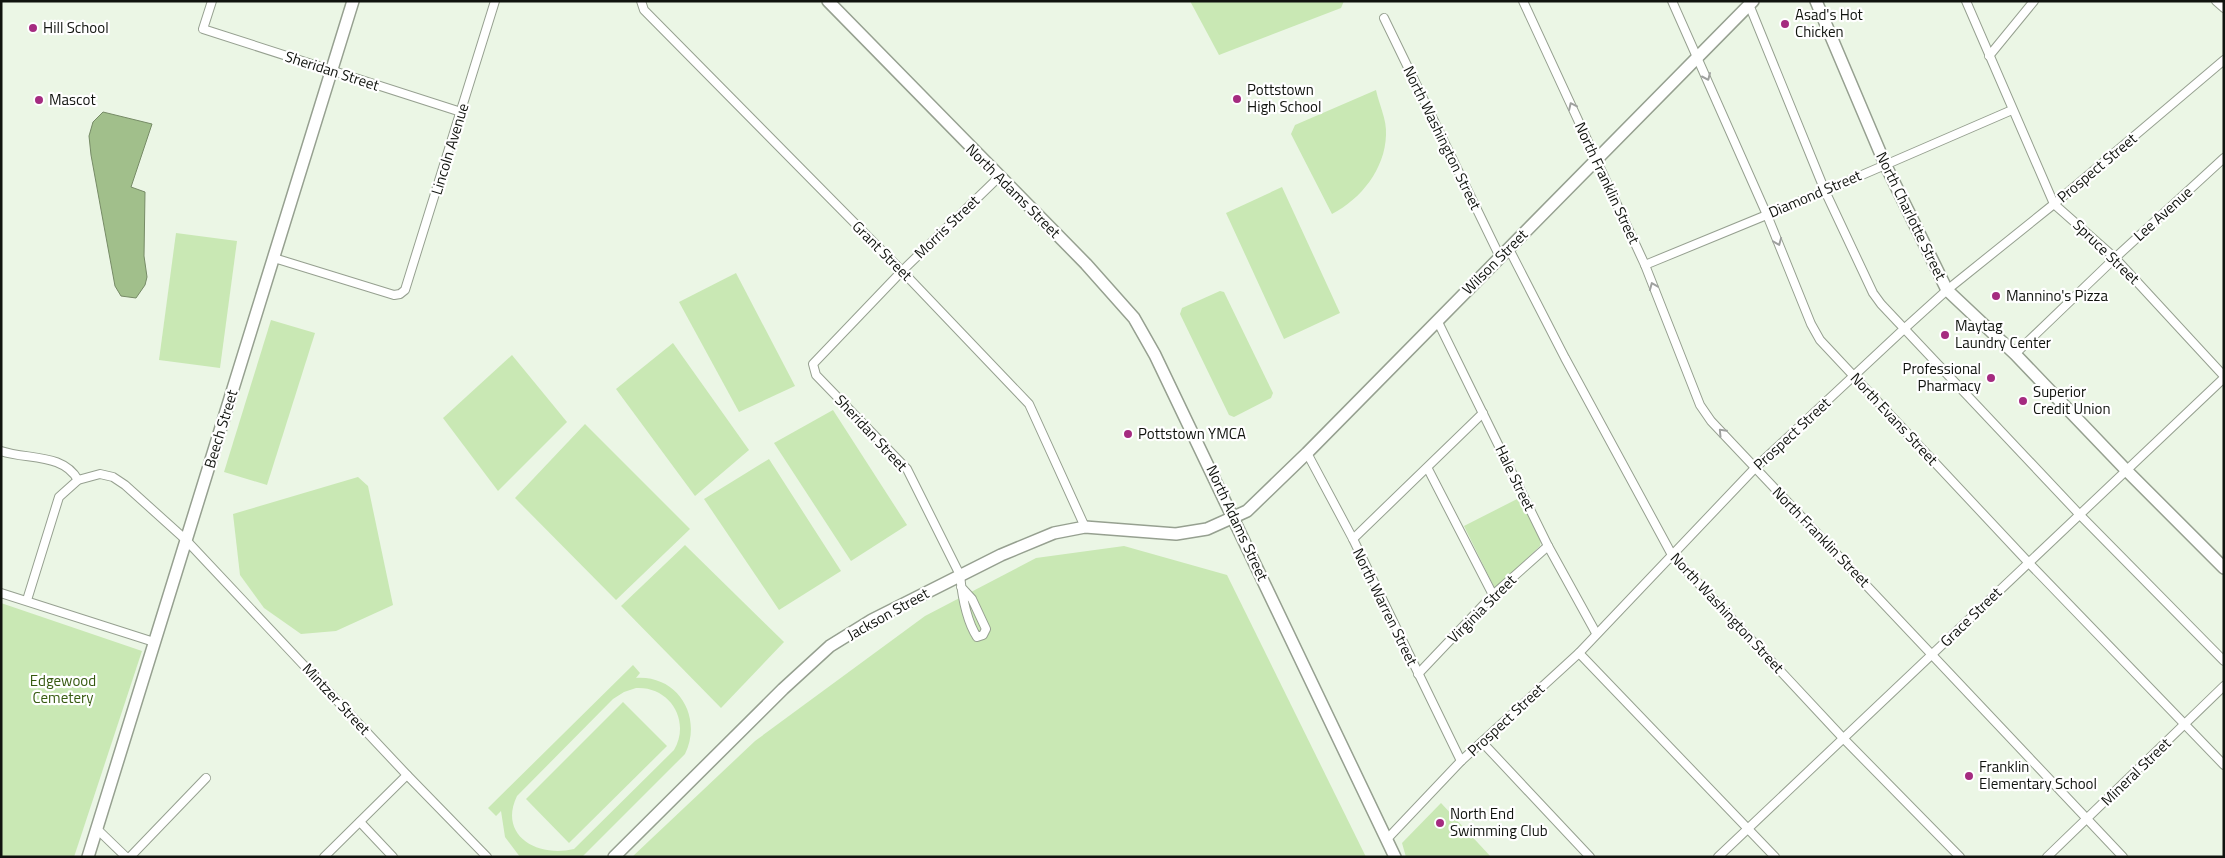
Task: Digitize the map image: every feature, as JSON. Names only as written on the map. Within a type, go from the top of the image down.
[{"type":"street","name":"Sheridan Street","points":[[212,1],[203,29],[331,72],[461,112]]},
{"type":"street","name":"Beech Street","points":[[88,857],[353,1]]},
{"type":"street","name":"Lincoln Avenue","points":[[274,258],[394,295],[400,294],[408,284],[495,1]]},
{"type":"street","name":"Grant Street","points":[[641,1],[644,10],[902,271],[1029,404],[1085,526]]},
{"type":"street","name":"North Adams Street","points":[[828,1],[1086,264],[1134,318],[1156,355],[1388,838],[1395,857]]},
{"type":"street","name":"North Franklin Street","points":[[1523,1],[1644,265],[1700,405],[1711,421],[1933,653],[2123,857]]},
{"type":"street","name":"North Evans Street","points":[[1672,1],[1767,215],[1811,324],[1820,340],[2028,562],[2224,766]]},
{"type":"street","name":"North Charlotte Street","points":[[1816,1],[1885,164],[1947,290],[2016,354],[2127,471],[2224,568]]},
{"type":"street","name":"Spruce Street","points":[[1966,1],[2054,204],[2115,258],[2224,377]]},
{"type":"street","points":[[1989,56],[2034,1]]},
{"type":"street","points":[[2216,1],[2224,8]]},
{"type":"street","name":"Wilson Street","points":[[1233,518],[1247,511],[1307,453],[1750,2]]},
{"type":"street","points":[[1750,2],[1825,191],[1873,293],[1881,304],[2080,515],[2224,661]]},
{"type":"street","name":"North Washington Street","points":[[1384,18],[1500,258]]},
{"type":"street","name":"Prospect Street","points":[[1388,838],[1462,761],[1579,652],[1755,468],[1905,328],[1947,290],[2054,204],[2224,60]]},
{"type":"street","name":"Diamond Street","points":[[1644,265],[1825,191],[2012,110]]},
{"type":"street","name":"Lee Avenue","points":[[2016,354],[2115,258],[2224,158]]},
{"type":"street","name":"Morris Street","points":[[813,364],[902,271],[999,177]]},
{"type":"street","name":"North Washington Street","points":[[1509,249],[1564,358],[1672,555],[1842,737],[1960,857]]},
{"type":"street","name":"Hale Street","points":[[1436,320],[1548,546],[1596,634]]},
{"type":"street","name":"Sheridan Street","points":[[813,364],[816,375],[907,469],[961,581],[972,599],[986,630],[983,635],[977,637],[972,629],[961,581]]},
{"type":"street","name":"Grace Street","points":[[1718,857],[1842,737],[2127,471],[2224,377]]},
{"type":"street","points":[[1353,540],[1428,469],[1483,413]]},
{"type":"street","points":[[1,451],[64,463],[74,472],[78,480],[59,497],[27,600]]},
{"type":"street","name":"North Warren Street","points":[[1307,453],[1353,540],[1462,761]]},
{"type":"street","points":[[1428,469],[1493,596]]},
{"type":"street","name":"Mintzer Street","points":[[78,480],[100,474],[113,477],[125,485],[186,540],[407,776],[487,857]]},
{"type":"street","name":"Jackson Street","points":[[614,857],[830,646],[872,620],[961,581],[1043,537],[1085,526],[1176,534],[1207,528],[1233,518]]},
{"type":"street","name":"Virginia Street","points":[[1418,674],[1493,596],[1548,546]]},
{"type":"street","points":[[1,592],[154,642]]},
{"type":"street","points":[[1579,652],[1775,857]]},
{"type":"street","name":"Mineral Street","points":[[2047,857],[2224,686]]},
{"type":"street","points":[[1482,742],[1590,857]]},
{"type":"street","points":[[324,857],[407,776]]},
{"type":"street","points":[[130,857],[206,778]]},
{"type":"street","points":[[360,822],[393,857]]},
{"type":"street","points":[[97,829],[126,857]]},
{"type":"green space","points":[[1190,1],[1344,1],[1341,8],[1219,55]]},
{"type":"green space","points":[[1376,90],[1386,129],[1385,148],[1381,160],[1370,182],[1362,191],[1343,208],[1332,214],[1291,134],[1295,125]]},
{"type":"green space","points":[[1282,187],[1340,313],[1284,339],[1226,213]]},
{"type":"green space","points":[[176,233],[237,241],[220,368],[159,360]]},
{"type":"green space","points":[[736,273],[795,386],[739,412],[679,302]]},
{"type":"green space","points":[[1220,291],[1224,292],[1273,393],[1271,398],[1234,417],[1229,415],[1180,314],[1182,308]]},
{"type":"green space","points":[[271,320],[315,333],[267,485],[224,472]]},
{"type":"green space","points":[[673,343],[749,450],[695,496],[616,389]]},
{"type":"green space","points":[[512,355],[567,422],[498,491],[443,418]]},
{"type":"green space","points":[[833,410],[907,525],[851,561],[774,443]]},
{"type":"green space","points":[[585,424],[690,529],[616,600],[515,498]]},
{"type":"green space","points":[[769,459],[841,571],[779,610],[704,499]]},
{"type":"green space","points":[[358,477],[368,486],[393,605],[336,631],[301,634],[264,608],[240,575],[233,514]]},
{"type":"green space","points":[[1521,497],[1541,539],[1540,546],[1495,589],[1464,526]]},
{"type":"green space","points":[[685,545],[784,642],[721,708],[621,606]]},
{"type":"green space","points":[[1124,546],[1227,575],[1366,857],[632,857],[755,741],[925,616],[1036,558]]},
{"type":"green space","name":"Edgewood Cemetery","points":[[1,603],[142,651],[74,857],[1,857]]},
{"type":"green space","points":[[633,665],[640,673],[636,678],[651,679],[664,683],[675,691],[683,701],[691,726],[690,740],[685,754],[582,857],[520,857],[505,837],[501,811],[496,816],[488,808]],"holes":[[[636,688],[648,689],[659,693],[674,707],[680,728],[679,739],[674,750],[574,849],[547,850],[524,840],[517,832],[513,822],[512,810],[517,796],[613,699],[624,692]]]},
{"type":"green space","points":[[623,702],[667,746],[569,843],[526,799]]},
{"type":"green space","name":"North End Swimming Club","points":[[1441,803],[1491,857],[1406,857],[1402,843]]},
{"type":"shaded area","points":[[103,112],[152,124],[131,187],[145,192],[144,256],[147,277],[145,285],[136,298],[121,296],[115,286],[91,155],[89,136],[93,122]]},
{"type":"place","name":"Asad's Hot Chicken","points":[[1785,24]]},
{"type":"place","name":"Hill School","points":[[33,28]]},
{"type":"place","name":"Pottstown High School","points":[[1237,99]]},
{"type":"place","name":"Mascot","points":[[39,100]]},
{"type":"place","name":"Mannino's Pizza","points":[[1996,296]]},
{"type":"place","name":"Maytag Laundry Center","points":[[1945,335]]},
{"type":"place","name":"Professional Pharmacy","points":[[1991,378]]},
{"type":"place","name":"Superior Credit Union","points":[[2023,401]]},
{"type":"place","name":"Pottstown YMCA","points":[[1128,434]]},
{"type":"place","name":"Franklin Elementary School","points":[[1969,776]]},
{"type":"place","name":"North End Swimming Club","points":[[1440,823]]}]
